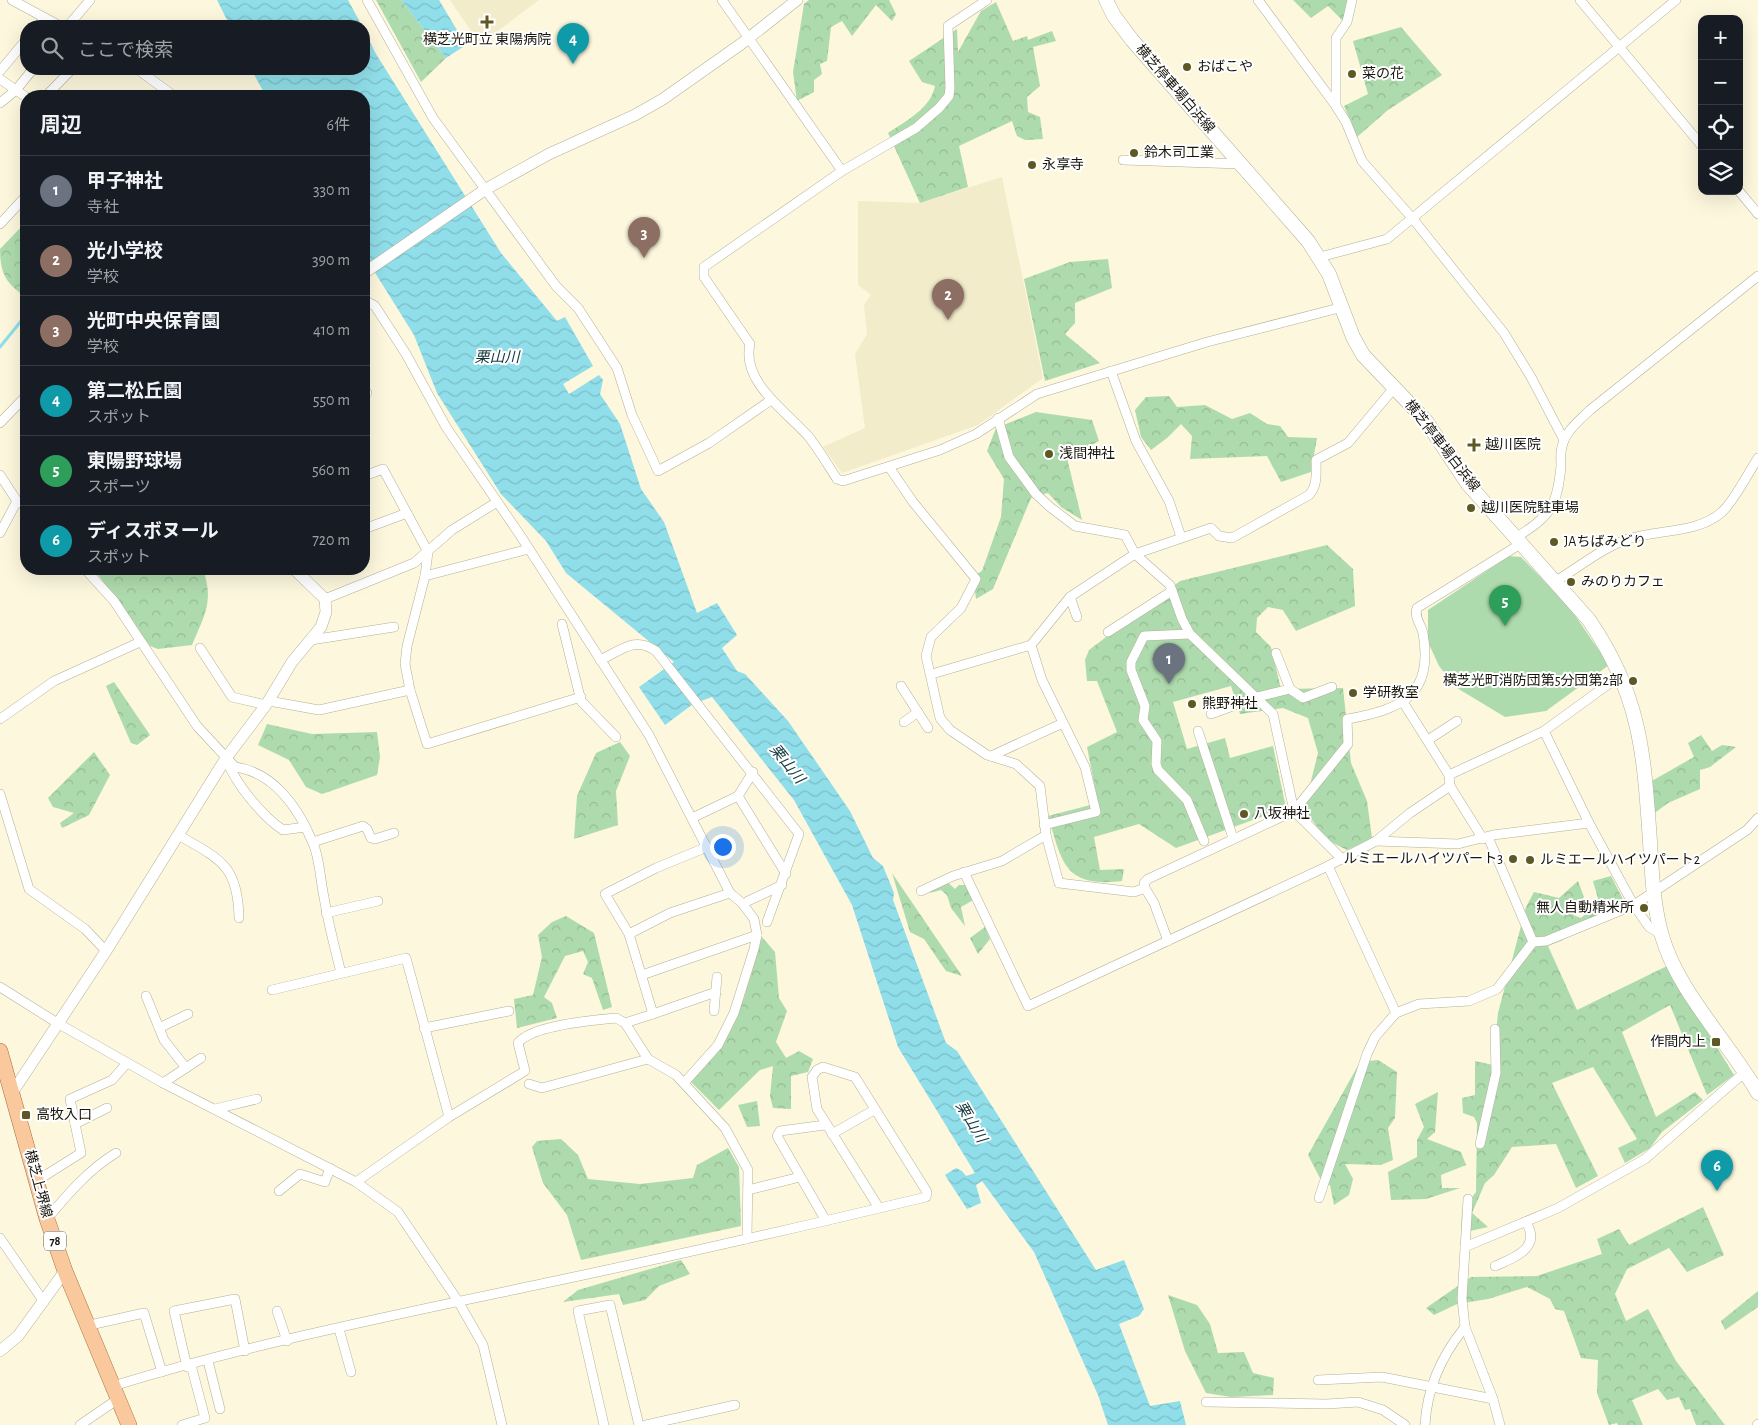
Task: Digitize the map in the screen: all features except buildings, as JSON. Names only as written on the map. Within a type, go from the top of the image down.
[{"type":"main road","name":"横芝停車場白浜線","points":[[1106,0],[1114,16],[1132,40],[1320,257],[1353,337],[1364,355],[1426,421],[1468,484],[1556,581],[1606,644],[1630,697],[1641,738],[1653,893],[1661,934],[1667,951],[1683,981],[1758,1093]]},
{"type":"main road","name":"横芝上堺線","points":[[0,1051],[3,1071],[12,1093],[38,1180],[47,1219],[65,1270],[90,1325],[129,1425]]},
{"type":"street","points":[[12,0],[49,20]]},
{"type":"street","points":[[73,20],[90,0]]},
{"type":"street","points":[[367,0],[433,118],[556,286],[578,308],[617,368],[632,415],[658,471],[709,443],[771,400]]},
{"type":"street","points":[[722,0],[842,171]]},
{"type":"street","points":[[370,269],[486,189],[549,154],[635,116],[663,99],[749,38],[797,0]]},
{"type":"street","points":[[987,0],[948,26],[950,88],[949,96],[939,108],[916,128],[842,171],[704,267],[704,277],[750,344],[747,358],[748,366],[771,400],[807,435],[837,479],[843,481],[940,450],[976,434],[1037,394],[1206,342],[1342,308]]},
{"type":"street","points":[[1258,0],[1336,106],[1346,122],[1362,161],[1413,219],[1504,333],[1531,377],[1564,440]]},
{"type":"street","points":[[1336,106],[1336,38],[1347,22],[1352,0]]},
{"type":"street","points":[[1580,0],[1698,141]]},
{"type":"street","points":[[1320,257],[1387,239],[1676,0]]},
{"type":"street","points":[[0,71],[20,47]]},
{"type":"street","points":[[0,102],[16,90],[28,75]]},
{"type":"street","points":[[52,90],[66,75]]},
{"type":"street","points":[[145,75],[166,90]]},
{"type":"street","points":[[0,79],[20,93]]},
{"type":"street","points":[[1123,160],[1240,164]]},
{"type":"street","points":[[1742,195],[1758,214]]},
{"type":"street","points":[[0,224],[20,202]]},
{"type":"street","points":[[1168,941],[1144,883],[1148,879],[1233,838],[1294,811],[1348,744],[1348,719],[1379,713],[1410,697],[1420,683],[1425,666],[1423,636],[1416,619],[1417,608],[1520,540],[1543,520],[1554,503],[1564,440],[1569,431],[1590,410],[1758,276]]},
{"type":"street","points":[[370,303],[375,306],[396,338],[446,427],[498,502],[648,735],[708,847],[730,893],[742,903],[754,919],[757,935],[734,1013],[718,1045],[684,1083]]},
{"type":"street","points":[[1111,371],[1136,441],[1169,501],[1181,537]]},
{"type":"street","points":[[932,674],[1031,645],[1070,597],[1135,554],[1211,528],[1219,536],[1232,538],[1309,495],[1314,489],[1316,482],[1316,460],[1348,443],[1394,388]]},
{"type":"street","points":[[0,424],[20,402]]},
{"type":"street","points":[[998,418],[1009,457],[1036,494],[1075,526],[1125,535],[1135,554],[1159,573],[1170,585],[1190,634],[1273,714],[1294,811],[1342,859]]},
{"type":"street","points":[[1556,581],[1621,542],[1663,530],[1693,527],[1709,521],[1723,511],[1758,458]]},
{"type":"street","points":[[889,467],[913,502],[976,579],[961,608],[931,637],[926,656],[932,674],[940,718],[950,730],[991,756],[1016,764],[1040,786],[1044,825],[1059,883],[1134,892],[1145,888]]},
{"type":"street","points":[[370,474],[383,469],[428,552],[425,576],[405,664],[410,690],[427,744],[581,697]]},
{"type":"street","points":[[0,474],[17,501],[20,503]]},
{"type":"street","points":[[0,533],[17,501]]},
{"type":"street","points":[[325,599],[414,563],[452,530],[498,502]]},
{"type":"street","points":[[370,527],[407,513]]},
{"type":"street","points":[[425,576],[529,550]]},
{"type":"street","points":[[90,575],[114,601],[197,726],[235,767],[250,769],[267,777],[287,798],[313,842],[326,913],[341,973]]},
{"type":"street","points":[[12,1093],[106,951],[226,758],[268,703],[292,662],[321,627],[326,612],[325,599],[300,575]]},
{"type":"street","points":[[1108,632],[1172,591]]},
{"type":"street","points":[[1070,597],[1077,618]]},
{"type":"street","points":[[562,624],[581,701],[616,737]]},
{"type":"street","points":[[311,640],[394,627]]},
{"type":"street","points":[[1190,634],[1144,636],[1131,662],[1131,670],[1145,706],[1143,720],[1158,742],[1156,764],[1158,770],[1186,800],[1204,841]]},
{"type":"street","points":[[0,718],[54,681],[140,642]]},
{"type":"street","points":[[600,660],[637,643],[645,643],[656,651],[753,772],[798,834],[786,874],[767,922]]},
{"type":"street","points":[[1031,645],[1042,680],[1089,778],[1096,812],[1044,825]]},
{"type":"street","points":[[200,648],[232,698],[319,710],[410,690]]},
{"type":"street","points":[[1276,653],[1290,689],[1303,698],[1332,688]]},
{"type":"street","points":[[1449,775],[1544,731],[1621,675]]},
{"type":"street","points":[[901,686],[928,728]]},
{"type":"street","points":[[1211,714],[1257,697],[1290,689]]},
{"type":"street","points":[[1403,702],[1449,775],[1450,786],[1486,838],[1533,942]]},
{"type":"street","points":[[904,722],[918,712]]},
{"type":"street","points":[[1428,740],[1457,721]]},
{"type":"street","points":[[991,756],[1063,723]]},
{"type":"street","points":[[1198,731],[1233,838]]},
{"type":"street","points":[[1544,731],[1589,823],[1634,905],[1649,927],[1661,934]]},
{"type":"street","points":[[226,758],[231,773],[270,821],[283,830],[305,827]]},
{"type":"street","points":[[692,818],[738,796],[753,772]]},
{"type":"street","points":[[964,872],[1028,1006],[1342,859],[1376,841],[1410,813],[1450,786]]},
{"type":"street","points":[[0,794],[4,802],[29,890],[85,929],[106,951]]},
{"type":"street","points":[[738,796],[786,874]]},
{"type":"street","points":[[1319,1198],[1367,1054],[1376,1037],[1396,1013],[1419,1004],[1469,1001],[1497,989],[1533,942],[1546,941],[1634,905],[1751,826],[1758,818]]},
{"type":"street","points":[[1376,841],[1458,844],[1589,823]]},
{"type":"street","points":[[313,842],[363,826],[367,828],[370,838],[375,840],[394,833]]},
{"type":"street","points":[[1751,826],[1758,833]]},
{"type":"street","points":[[178,835],[212,855],[230,872],[237,889],[239,918]]},
{"type":"street","points":[[921,891],[964,872],[1002,861],[1046,835]]},
{"type":"street","points":[[653,1014],[629,934],[606,894],[656,868],[708,847]]},
{"type":"street","points":[[1328,866],[1396,1013]]},
{"type":"street","points":[[748,901],[782,885]]},
{"type":"street","points":[[629,934],[670,914],[730,893]]},
{"type":"street","points":[[326,913],[378,901]]},
{"type":"street","points":[[642,975],[757,935]]},
{"type":"street","points":[[272,990],[406,958],[449,1117]]},
{"type":"street","points":[[714,1010],[717,978]]},
{"type":"street","points":[[0,987],[59,1024],[163,1083],[356,1182],[398,1212],[458,1301],[483,1345],[502,1425]]},
{"type":"street","points":[[625,1023],[716,992]]},
{"type":"street","points":[[146,996],[164,1040],[186,1068]]},
{"type":"street","points":[[424,1028],[508,1011]]},
{"type":"street","points":[[159,1028],[188,1014]]},
{"type":"street","points":[[356,1182],[449,1117],[525,1071],[518,1043],[522,1038],[542,1030],[616,1018],[625,1023],[648,1059],[676,1074],[725,1128],[748,1170],[748,1239]]},
{"type":"street","points":[[1480,1144],[1496,1073],[1494,1028]]},
{"type":"street","points":[[163,1083],[200,1058]]},
{"type":"street","points":[[529,1084],[542,1088],[648,1059]]},
{"type":"street","points":[[38,1180],[81,1153],[70,1099],[112,1080],[127,1063]]},
{"type":"street","points":[[80,1425],[116,1392],[162,1372],[458,1301],[748,1239],[926,1197],[927,1192],[854,1077],[823,1067],[817,1070],[812,1077],[816,1109],[879,1208]]},
{"type":"street","points":[[1465,1247],[1558,1208],[1645,1159],[1745,1072]]},
{"type":"street","points":[[215,1109],[258,1099]]},
{"type":"street","points":[[75,1124],[108,1108]]},
{"type":"street","points":[[832,1134],[874,1110]]},
{"type":"street","points":[[825,1125],[780,1131],[776,1136],[826,1220]]},
{"type":"street","points":[[47,1219],[67,1194],[100,1162],[116,1153]]},
{"type":"street","points":[[279,1191],[300,1174],[325,1182],[330,1168]]},
{"type":"street","points":[[748,1190],[800,1177]]},
{"type":"street","points":[[1468,1199],[1462,1299],[1465,1327],[1494,1398],[1498,1424]]},
{"type":"street","points":[[1495,1266],[1522,1254],[1527,1248],[1530,1239],[1530,1228],[1526,1222]]},
{"type":"street","points":[[0,1238],[44,1302]]},
{"type":"street","points":[[0,1351],[18,1336],[65,1270]]},
{"type":"street","points":[[182,1425],[205,1418],[174,1312],[235,1299],[245,1351]]},
{"type":"street","points":[[604,1425],[578,1311],[610,1305],[639,1425]]},
{"type":"street","points":[[277,1311],[287,1341]]},
{"type":"street","points":[[90,1325],[144,1313],[162,1372]]},
{"type":"street","points":[[1425,1425],[1426,1407],[1432,1385],[1448,1347],[1465,1327]]},
{"type":"street","points":[[340,1329],[350,1372]]},
{"type":"street","points":[[208,1361],[220,1409]]},
{"type":"street","points":[[1318,1380],[1382,1377],[1494,1398]]},
{"type":"street","points":[[1206,1402],[1327,1404],[1358,1402],[1383,1410],[1405,1425]]},
{"type":"street","points":[[646,1425],[735,1405]]},
{"type":"shaded area","name":"横芝光町立 東陽病院","points":[[450,0],[539,0],[480,44]]},
{"type":"shaded area","points":[[1002,177],[1043,378],[978,425],[842,473],[823,447],[865,428],[855,354],[867,334],[864,305],[871,295],[858,285],[858,201],[920,203]]},
{"type":"green space","points":[[376,0],[401,0],[446,58],[421,82]]},
{"type":"green space","points":[[809,0],[889,0],[896,14],[892,21],[876,5],[852,36],[842,21],[831,27],[827,61],[820,64],[822,74],[814,80],[814,92],[797,101],[793,72],[804,4]]},
{"type":"green space","points":[[1293,0],[1348,0],[1344,22],[1328,6],[1311,18]]},
{"type":"green space","points":[[996,2],[1013,41],[1027,36],[1028,40],[1052,31],[1056,41],[1033,47],[1040,86],[1027,97],[1028,112],[1040,117],[1043,139],[1025,140],[1017,136],[1012,121],[959,146],[968,187],[920,203],[888,133],[917,113],[933,94],[935,86],[922,82],[909,61],[957,29],[958,52],[981,11]]},
{"type":"green space","points":[[1401,27],[1442,75],[1388,110],[1357,137],[1344,106],[1368,94],[1353,41]]},
{"type":"green space","points":[[20,228],[20,292],[9,282],[3,271],[0,249]]},
{"type":"green space","points":[[1108,259],[1112,288],[1075,303],[1075,323],[1065,334],[1100,363],[1045,381],[1024,279],[1070,262]]},
{"type":"green space","points":[[1169,396],[1177,407],[1205,405],[1232,419],[1250,413],[1267,424],[1280,426],[1288,437],[1317,438],[1311,472],[1281,482],[1267,456],[1190,459],[1192,436],[1181,424],[1151,450],[1141,437],[1135,410],[1146,397]]},
{"type":"green space","points":[[1036,412],[1092,420],[1099,441],[1067,458],[1082,520],[1061,507],[1048,493],[1031,498],[993,589],[976,599],[973,576],[982,571],[1001,517],[1004,479],[987,451],[996,428]]},
{"type":"green space","points":[[1327,545],[1353,569],[1355,606],[1296,631],[1283,610],[1268,607],[1257,618],[1256,632],[1271,647],[1281,689],[1343,688],[1351,763],[1367,801],[1372,838],[1347,850],[1327,840],[1309,816],[1306,801],[1318,753],[1308,718],[1283,708],[1240,714],[1231,686],[1173,702],[1187,749],[1225,738],[1230,758],[1273,746],[1286,808],[1176,848],[1139,824],[1094,837],[1100,870],[1124,869],[1122,881],[1103,882],[1077,876],[1062,859],[1048,816],[1098,803],[1087,747],[1117,732],[1097,681],[1087,681],[1085,660],[1089,650],[1180,581]]},
{"type":"green space","points":[[1509,556],[1521,557],[1570,608],[1609,665],[1546,711],[1505,717],[1457,688],[1439,666],[1428,642],[1428,610]]},
{"type":"green space","points":[[98,575],[205,575],[208,599],[204,616],[192,645],[158,649],[150,646]]},
{"type":"green space","points":[[114,682],[150,735],[137,745],[131,743],[106,686]]},
{"type":"green space","points":[[267,724],[312,734],[377,732],[380,757],[377,775],[322,794],[306,787],[289,760],[258,745]]},
{"type":"green space","points":[[1701,735],[1712,751],[1722,745],[1736,747],[1710,767],[1700,770],[1700,789],[1668,803],[1652,815],[1650,782],[1694,757],[1688,743]]},
{"type":"green space","points":[[620,742],[630,756],[616,791],[618,825],[574,839],[577,796],[596,753]]},
{"type":"green space","points":[[94,752],[110,775],[89,815],[62,828],[60,823],[74,813],[53,807],[48,798]]},
{"type":"green space","points":[[892,873],[962,976],[946,971],[924,939],[910,932]]},
{"type":"green space","points":[[1611,876],[1626,905],[1561,931],[1563,940],[1548,946],[1577,1010],[1667,966],[1734,1075],[1707,1095],[1670,1005],[1622,1032],[1656,1117],[1695,1092],[1703,1100],[1662,1132],[1650,1148],[1625,1163],[1618,1148],[1637,1139],[1593,1067],[1552,1083],[1598,1176],[1576,1188],[1556,1144],[1512,1147],[1494,1175],[1485,1183],[1472,1213],[1488,1227],[1461,1233],[1462,1211],[1476,1192],[1477,1123],[1474,1117],[1463,1113],[1462,1098],[1475,1095],[1475,1061],[1493,1065],[1498,1013],[1526,907],[1534,892],[1559,898],[1578,881],[1584,897],[1573,915],[1581,918],[1599,902],[1593,881]]},
{"type":"green space","points":[[942,877],[955,889],[959,885],[973,885],[975,899],[961,907],[965,926],[951,908],[947,895],[941,890],[930,893],[935,883]]},
{"type":"green space","points":[[566,916],[594,933],[612,1007],[603,1010],[592,978],[583,974],[588,962],[583,951],[565,956],[544,997],[552,1003],[557,1018],[517,1028],[514,999],[533,995],[542,957],[538,935],[552,922]]},
{"type":"green space","points":[[985,927],[990,939],[978,954],[970,938]]},
{"type":"green space","points":[[762,937],[775,952],[779,998],[787,1011],[776,1042],[786,1058],[799,1051],[813,1059],[808,1072],[791,1076],[791,1109],[773,1108],[770,1096],[773,1066],[760,1070],[719,1110],[691,1082],[723,1045],[744,998]]},
{"type":"green space","points":[[1378,1060],[1397,1072],[1395,1118],[1388,1128],[1393,1160],[1381,1165],[1345,1164],[1353,1179],[1349,1195],[1334,1205],[1330,1185],[1323,1184],[1308,1155],[1360,1062]]},
{"type":"green space","points":[[1438,1092],[1435,1132],[1427,1139],[1461,1152],[1466,1165],[1441,1175],[1442,1188],[1460,1188],[1426,1199],[1391,1200],[1388,1172],[1417,1157],[1417,1140],[1424,1127],[1415,1104]]},
{"type":"green space","points":[[757,1101],[760,1126],[747,1127],[738,1105]]},
{"type":"green space","points":[[561,1139],[578,1155],[588,1179],[640,1184],[693,1178],[697,1165],[728,1148],[739,1167],[741,1226],[581,1260],[567,1215],[543,1183],[532,1147],[537,1141]]},
{"type":"green space","points":[[1703,1207],[1724,1255],[1687,1272],[1669,1248],[1627,1269],[1615,1294],[1626,1321],[1648,1309],[1676,1361],[1725,1425],[1696,1425],[1690,1409],[1685,1410],[1679,1397],[1667,1400],[1658,1389],[1632,1400],[1643,1425],[1618,1425],[1617,1423],[1609,1425],[1597,1393],[1598,1360],[1581,1358],[1564,1311],[1555,1309],[1550,1299],[1527,1287],[1488,1299],[1457,1304],[1434,1315],[1426,1308],[1471,1277],[1537,1276],[1602,1254],[1597,1239],[1619,1229],[1629,1245]]},
{"type":"green space","points":[[681,1260],[690,1274],[659,1286],[645,1300],[623,1305],[619,1294],[563,1302],[578,1290]]},
{"type":"green space","points":[[1758,1291],[1758,1307],[1725,1330],[1721,1321]]},
{"type":"green space","points":[[1168,1295],[1197,1305],[1210,1324],[1218,1353],[1244,1352],[1253,1373],[1274,1378],[1273,1395],[1231,1397],[1206,1393],[1185,1351]]},
{"type":"water","points":[[217,0],[348,0],[359,20],[227,20]]},
{"type":"water","points":[[401,0],[439,0],[466,45],[446,58]]},
{"type":"water","name":"栗山川","points":[[370,42],[501,253],[557,321],[565,317],[593,366],[563,384],[569,394],[599,375],[603,380],[600,394],[620,424],[641,489],[664,522],[697,613],[717,603],[737,635],[722,648],[737,671],[745,674],[788,721],[850,811],[873,858],[883,866],[894,893],[893,900],[946,1043],[957,1051],[1096,1270],[1124,1260],[1144,1309],[1139,1316],[1119,1324],[1150,1406],[1180,1401],[1186,1425],[1108,1425],[1098,1395],[1034,1252],[982,1181],[976,1185],[981,1203],[967,1209],[945,1175],[956,1168],[966,1176],[975,1173],[898,1047],[852,905],[794,800],[712,697],[693,704],[665,725],[639,687],[674,662],[566,573],[546,541],[501,494],[437,393],[414,335],[370,265],[370,90],[263,90],[254,75],[370,75]]},
{"type":"waterway","points":[[0,347],[20,322]]},
{"type":"place","name":"横芝光町立 東陽病院","points":[[487,22]]},
{"type":"place","name":"第二松丘園","points":[[573,64]]},
{"type":"place","name":"おばこや","points":[[1187,67]]},
{"type":"place","name":"菜の花","points":[[1352,74]]},
{"type":"place","name":"鈴木司工業","points":[[1134,153]]},
{"type":"place","name":"永享寺","points":[[1032,165]]},
{"type":"place","name":"光町中央保育園","points":[[644,258]]},
{"type":"place","name":"光小学校","points":[[948,320]]},
{"type":"place","name":"越川医院","points":[[1474,445]]},
{"type":"place","name":"浅間神社","points":[[1049,454]]},
{"type":"place","name":"越川医院駐車場","points":[[1471,508]]},
{"type":"place","name":"JAちばみどり","points":[[1554,542]]},
{"type":"place","name":"みのりカフェ","points":[[1571,582]]},
{"type":"place","name":"東陽野球場","points":[[1505,626]]},
{"type":"place","name":"横芝光町消防団第5分団第2部","points":[[1633,681]]},
{"type":"place","name":"甲子神社","points":[[1169,684]]},
{"type":"place","name":"学研教室","points":[[1353,693]]},
{"type":"place","name":"熊野神社","points":[[1192,704]]},
{"type":"place","name":"八坂神社","points":[[1244,814]]},
{"type":"place","name":"ルミエールハイツパート3","points":[[1513,859]]},
{"type":"place","name":"ルミエールハイツパート2","points":[[1530,860]]},
{"type":"place","name":"無人自動精米所","points":[[1644,908]]},
{"type":"place","name":"作間内上","points":[[1716,1042]]},
{"type":"place","name":"高牧入口","points":[[26,1115]]},
{"type":"place","name":"ディスボヌール","points":[[1717,1191]]}]
